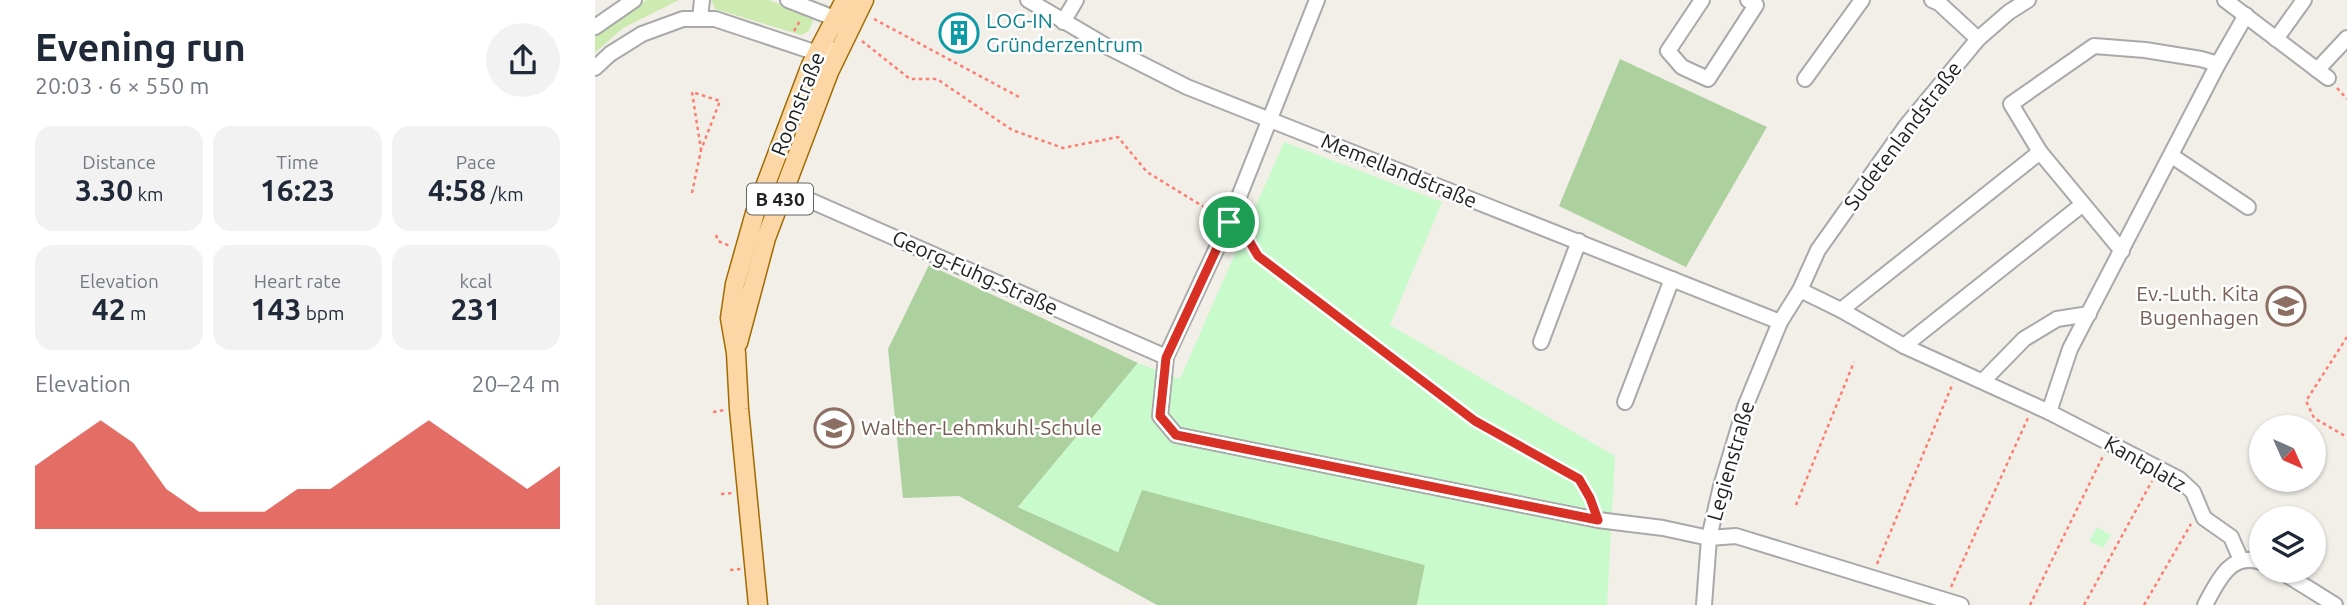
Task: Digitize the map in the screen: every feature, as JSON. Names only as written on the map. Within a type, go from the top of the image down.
[{"type":"main road","name":"B 430","points":[[834,19],[845,0]]},
{"type":"main road","name":"B 430","points":[[848,41],[867,8]]},
{"type":"main road","name":"Roonstraße","points":[[758,605],[736,353],[730,318],[755,213],[817,53],[834,19]]},
{"type":"main road","name":"Roonstraße","points":[[736,353],[766,238],[784,189],[848,41]]},
{"type":"street","points":[[595,27],[634,0]]},
{"type":"street","points":[[700,18],[702,0]]},
{"type":"street","points":[[595,68],[610,54],[642,34],[675,20],[715,19],[817,53],[848,41],[834,19],[788,0]]},
{"type":"street","name":"Memellandstraße","points":[[1028,0],[1063,22],[1187,87],[1780,322]]},
{"type":"street","points":[[1063,22],[1076,0]]},
{"type":"street","points":[[1317,0],[1229,222],[1166,358],[1160,416],[1176,435],[1598,520],[1663,528],[1709,538],[1736,536],[1961,605]]},
{"type":"street","points":[[1702,0],[1668,51],[1682,67],[1707,79],[1756,5],[1748,0]]},
{"type":"street","points":[[1805,79],[1862,0]]},
{"type":"street","points":[[1932,0],[1939,3],[1978,39]]},
{"type":"street","name":"Sudetenlandstraße","points":[[1780,322],[1800,289],[1818,250],[1906,126],[1978,39],[2008,12],[2028,0]]},
{"type":"street","points":[[2225,0],[2322,74],[2347,38]]},
{"type":"street","points":[[2276,39],[2304,0]]},
{"type":"street","points":[[1800,289],[1904,346],[2049,412],[2070,349],[2246,15]]},
{"type":"street","points":[[2122,251],[2040,152],[2011,104],[2094,46],[2145,50],[2218,64]]},
{"type":"street","points":[[1841,310],[2040,152]]},
{"type":"street","points":[[2172,156],[2248,207]]},
{"type":"street","name":"Georg-Fuhg-Straße","points":[[784,189],[796,192],[1166,358]]},
{"type":"street","points":[[1904,346],[2083,204]]},
{"type":"street","points":[[1541,342],[1579,242]]},
{"type":"street","points":[[1625,402],[1672,279]]},
{"type":"street","points":[[1983,381],[2024,339],[2056,319],[2089,314]]},
{"type":"street","name":"Legienstraße","points":[[1704,605],[1709,538],[1721,486],[1745,407],[1780,322]]},
{"type":"street","name":"Kantplatz","points":[[2049,412],[2189,487],[2210,522],[2231,537],[2241,561]]},
{"type":"street","points":[[2205,605],[2230,566],[2249,560]]},
{"type":"street","points":[[2300,583],[2335,605]]},
{"type":"path","points":[[788,42],[807,7]]},
{"type":"path","points":[[867,8],[1019,97]]},
{"type":"path","points":[[848,41],[910,79],[937,79],[1012,130],[1063,148],[1118,137],[1147,172],[1241,227],[1258,256],[1475,421],[1579,479],[1598,520]]},
{"type":"path","points":[[692,193],[701,150],[720,101],[692,92],[701,150]]},
{"type":"path","points":[[716,235],[718,241],[733,247]]},
{"type":"path","points":[[2347,337],[2306,401],[2314,418],[2347,437]]},
{"type":"path","points":[[1796,505],[1854,362]]},
{"type":"path","points":[[1872,577],[1959,370]]},
{"type":"path","points":[[1945,600],[2034,405]]},
{"type":"path","points":[[2030,605],[2109,443]]},
{"type":"path","points":[[2084,605],[2159,469]]},
{"type":"path","name":"Kantplatz","points":[[2144,605],[2200,509]]},
{"type":"green space","points":[[647,0],[679,0],[623,28],[595,53],[595,34],[630,8]]},
{"type":"green space","points":[[711,0],[769,0],[809,15],[813,21],[809,31],[801,35],[715,9]]},
{"type":"green space","points":[[1620,59],[1767,127],[1686,267],[1559,206]]},
{"type":"green space","points":[[1284,142],[1442,202],[1390,325],[1615,456],[1607,605],[1417,605],[1425,565],[1142,490],[1118,552],[1018,507],[1138,363],[1180,379]]},
{"type":"green space","points":[[929,265],[1138,363],[1018,507],[1118,552],[1141,489],[1425,565],[1417,605],[1157,605],[959,496],[903,498],[888,349]]},
{"type":"green space","points":[[2097,527],[2111,535],[2103,548],[2089,541]]},
{"type":"place","name":"LOG-IN Gründerzentrum","points":[[959,33]]},
{"type":"place","name":"Ev.-Luth. Kita Bugenhagen","points":[[2286,306]]},
{"type":"place","name":"Walther-Lehmkuhl-Schule","points":[[834,428]]},
{"type":"route","points":[[1229,222],[1241,227],[1258,256],[1427,386],[1475,421],[1579,479],[1598,520],[1176,435],[1160,416],[1166,358],[1229,222]]}]
